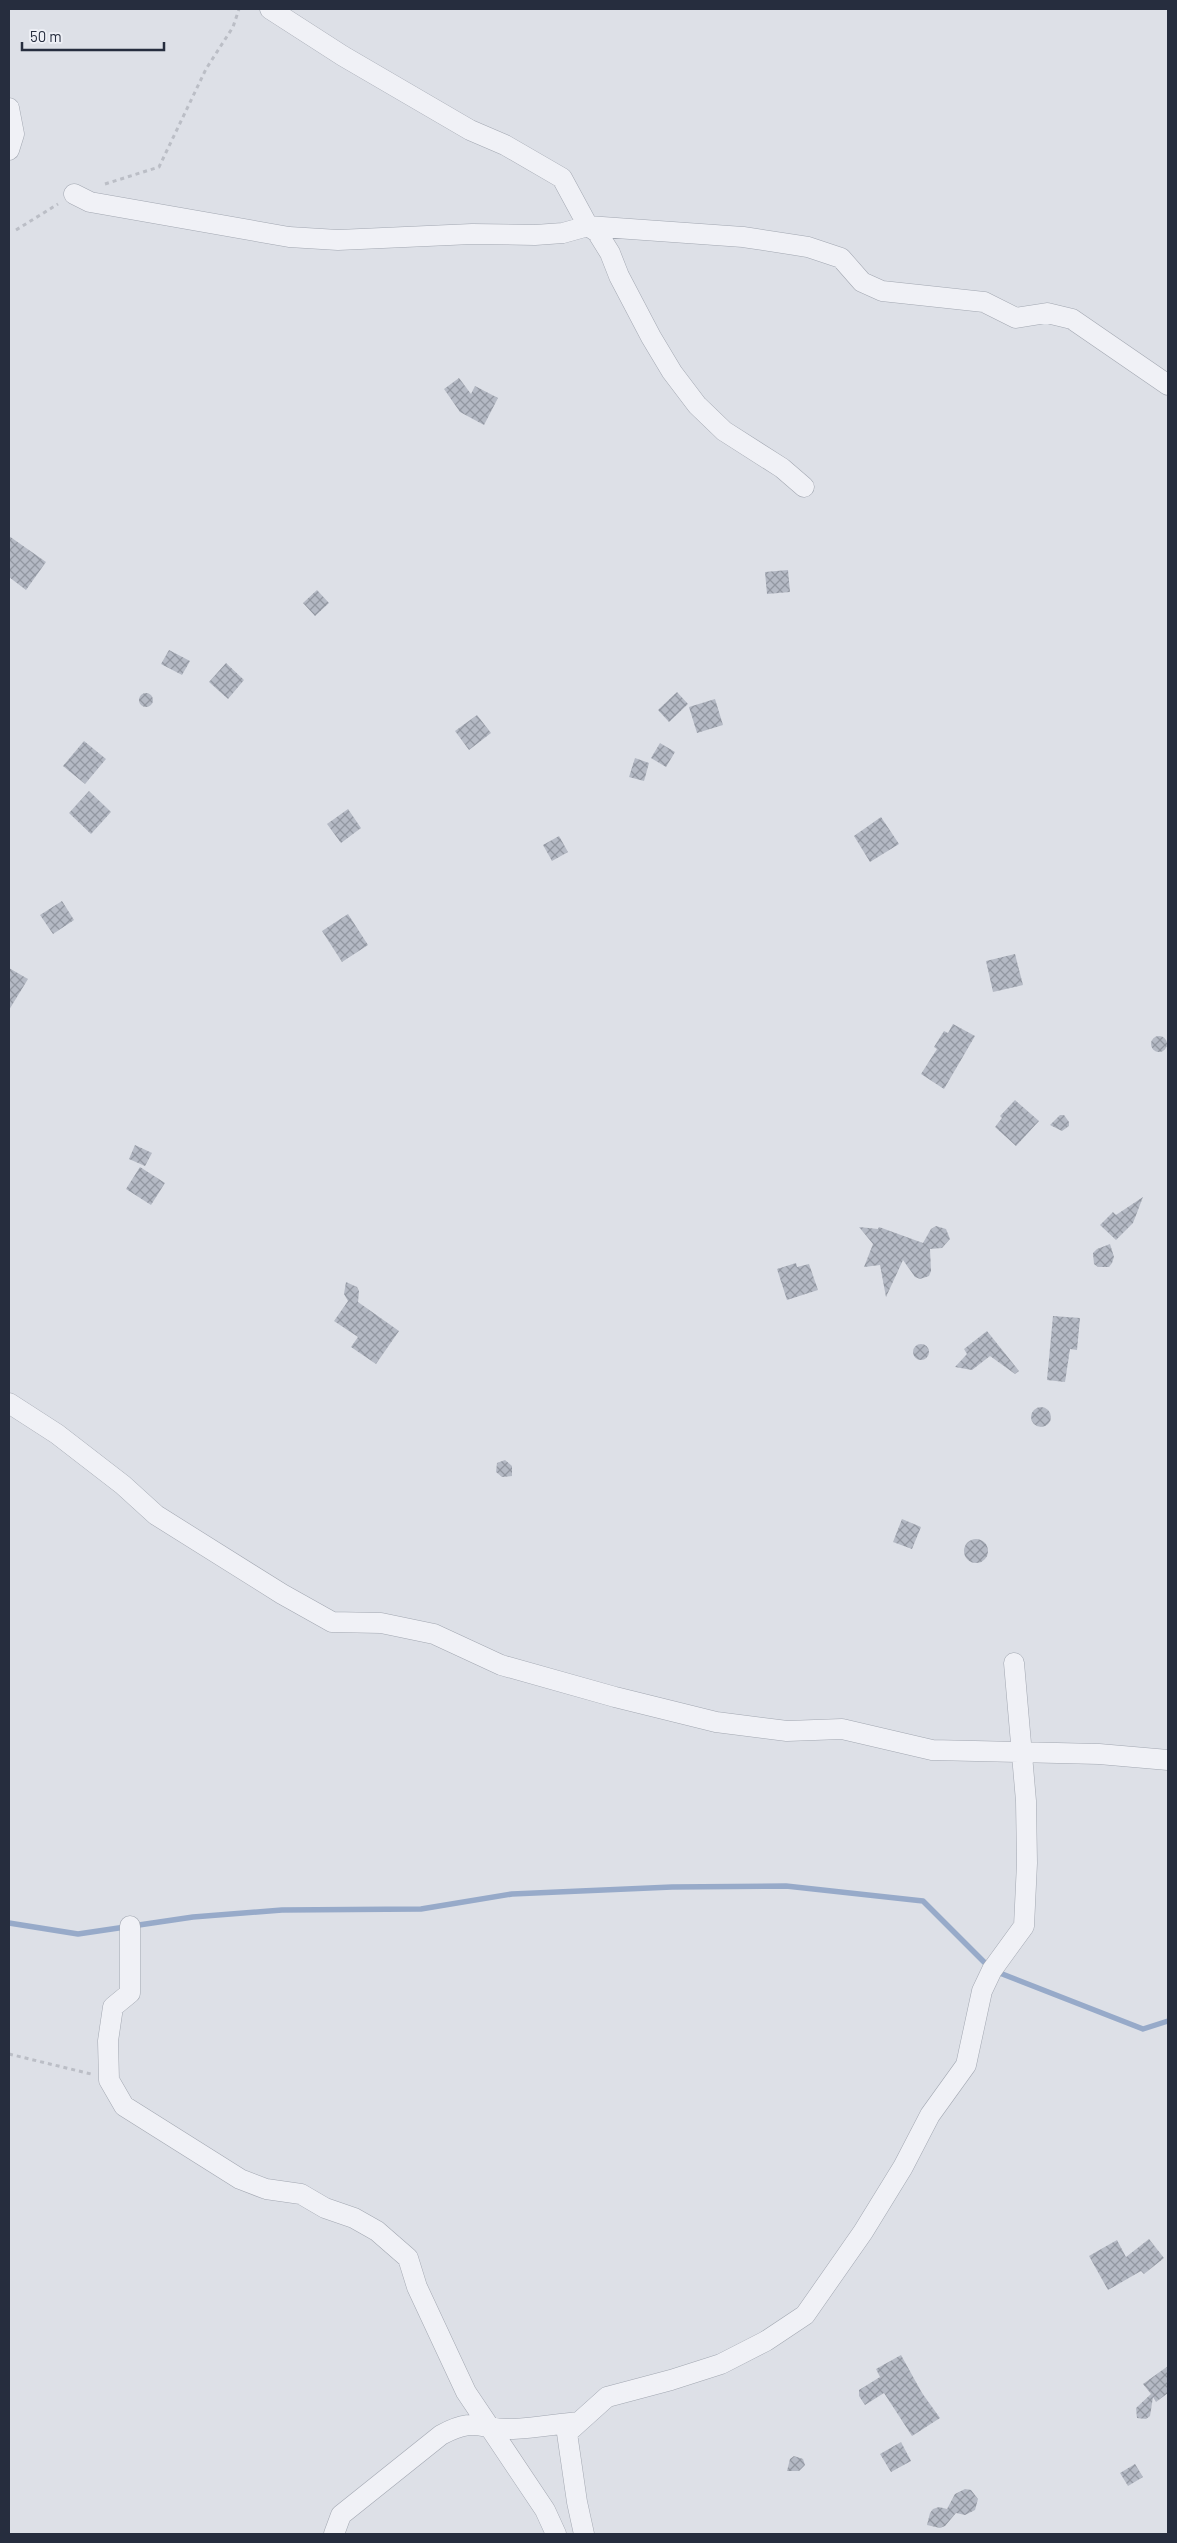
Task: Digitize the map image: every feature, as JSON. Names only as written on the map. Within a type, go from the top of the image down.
[{"type":"street","points":[[270,9],[343,56],[470,130],[505,145],[562,178],[588,226],[597,232],[606,246],[651,337],[672,372],[696,405],[724,431],[782,468],[804,486]]},
{"type":"street","points":[[9,108],[14,134],[9,150]]},
{"type":"street","points":[[74,194],[90,202],[290,237],[385,240],[472,234],[535,235],[563,233],[588,226],[676,231],[698,235],[743,236],[808,247],[841,258],[862,282],[882,291],[984,302],[1016,318],[1047,313],[1072,319],[1168,385]]},
{"type":"street","points":[[9,1402],[57,1434],[123,1485],[156,1515],[282,1594],[332,1622],[380,1623],[434,1634],[501,1665],[615,1697],[716,1722],[787,1731],[842,1729],[932,1750],[1099,1754],[1168,1760]]},
{"type":"street","points":[[584,2534],[577,2502],[567,2433],[607,2397],[722,2364],[766,2342],[805,2315],[839,2269],[903,2167],[930,2115],[966,2065],[982,1991],[992,1970],[1024,1926],[1026,1845],[1022,1753],[1014,1663]]},
{"type":"street","points":[[130,1926],[130,1993],[113,2007],[108,2041],[108,2080],[124,2106],[240,2178],[266,2189],[301,2194],[325,2208],[354,2218],[377,2231],[408,2258],[417,2287],[466,2392],[545,2510],[556,2534]]},
{"type":"street","points":[[334,2534],[341,2515],[441,2435],[460,2425],[474,2424],[512,2429],[579,2422]]},
{"type":"path","points":[[102,185],[159,167],[206,69],[233,26],[239,9]]},
{"type":"path","points":[[16,230],[74,194]]},
{"type":"path","points":[[9,2054],[96,2076]]},
{"type":"building","points":[[459,378],[471,394],[475,386],[498,398],[484,425],[460,412],[444,389]]},
{"type":"building","points":[[9,536],[46,562],[26,590],[9,577]]},
{"type":"building","points":[[788,570],[790,592],[767,594],[765,572]]},
{"type":"building","points":[[317,590],[329,603],[315,616],[303,603]]},
{"type":"building","points":[[169,650],[190,661],[182,675],[161,664]]},
{"type":"building","points":[[226,663],[244,680],[228,699],[209,682]]},
{"type":"building","points":[[677,692],[688,704],[669,722],[658,710]]},
{"type":"building","points":[[143,693],[149,693],[153,700],[149,707],[143,707],[139,703],[139,697]]},
{"type":"building","points":[[715,699],[723,725],[697,733],[689,707]]},
{"type":"building","points":[[477,715],[491,733],[469,750],[455,731]]},
{"type":"building","points":[[84,741],[106,759],[85,784],[63,766]]},
{"type":"building","points":[[660,743],[675,752],[666,767],[651,758]]},
{"type":"building","points":[[635,758],[649,763],[644,781],[629,777]]},
{"type":"building","points":[[89,791],[111,812],[91,834],[69,813]]},
{"type":"building","points":[[348,809],[361,828],[341,843],[327,824]]},
{"type":"building","points":[[881,817],[899,844],[870,862],[854,836]]},
{"type":"building","points":[[559,836],[568,852],[552,861],[543,845]]},
{"type":"building","points":[[62,901],[74,920],[53,934],[40,915]]},
{"type":"building","points":[[348,914],[368,945],[342,962],[322,931]]},
{"type":"building","points":[[1015,954],[1023,985],[993,992],[986,961]]},
{"type":"building","points":[[9,968],[28,979],[9,1010]]},
{"type":"building","points":[[953,1024],[975,1036],[944,1089],[921,1074],[937,1049],[934,1047],[944,1031],[948,1033]]},
{"type":"building","points":[[1159,1036],[1165,1038],[1167,1044],[1165,1050],[1159,1052],[1153,1050],[1151,1044],[1153,1038]]},
{"type":"building","points":[[1015,1100],[1039,1121],[1016,1146],[995,1127],[1002,1118],[1000,1116]]},
{"type":"building","points":[[1060,1115],[1064,1115],[1069,1122],[1069,1126],[1062,1131],[1050,1125]]},
{"type":"building","points":[[135,1145],[152,1153],[145,1166],[129,1159]]},
{"type":"building","points":[[140,1167],[165,1183],[151,1205],[126,1189]]},
{"type":"building","points":[[1143,1197],[1133,1223],[1116,1240],[1100,1225],[1113,1212],[1116,1215]]},
{"type":"building","points":[[936,1226],[946,1229],[950,1239],[942,1248],[930,1249],[931,1271],[929,1276],[920,1279],[915,1277],[903,1260],[886,1297],[880,1265],[864,1267],[873,1244],[859,1227],[878,1229],[879,1227],[923,1243],[931,1229]]},
{"type":"building","points":[[1110,1244],[1114,1257],[1112,1263],[1109,1267],[1098,1267],[1094,1264],[1093,1253],[1097,1249]]},
{"type":"building","points":[[796,1263],[797,1267],[809,1264],[818,1290],[787,1300],[777,1269]]},
{"type":"building","points":[[346,1282],[357,1287],[359,1291],[358,1302],[399,1331],[376,1364],[351,1347],[358,1337],[334,1321],[348,1301],[344,1294]]},
{"type":"building","points":[[1053,1316],[1080,1318],[1077,1350],[1070,1349],[1065,1382],[1047,1380]]},
{"type":"building","points":[[987,1331],[1019,1371],[1015,1374],[990,1356],[972,1370],[955,1367],[967,1354],[964,1349]]},
{"type":"building","points":[[918,1344],[924,1344],[929,1349],[927,1358],[918,1360],[913,1355],[913,1349]]},
{"type":"building","points":[[1041,1407],[1048,1410],[1051,1417],[1048,1424],[1041,1427],[1034,1424],[1031,1417],[1034,1410]]},
{"type":"building","points":[[505,1460],[512,1466],[512,1476],[502,1477],[496,1472],[497,1463]]},
{"type":"building","points":[[902,1519],[921,1527],[912,1549],[893,1542]]},
{"type":"building","points":[[976,1539],[981,1540],[987,1546],[987,1556],[981,1562],[976,1563],[971,1562],[965,1556],[964,1551],[965,1546],[971,1540]]},
{"type":"building","points":[[1149,2239],[1164,2258],[1144,2274],[1141,2271],[1108,2290],[1089,2256],[1117,2240],[1126,2257]]},
{"type":"building","points":[[901,2355],[922,2393],[940,2418],[912,2436],[884,2393],[865,2405],[859,2396],[859,2390],[880,2377],[876,2369]]},
{"type":"building","points":[[1168,2366],[1168,2393],[1156,2402],[1153,2397],[1150,2416],[1146,2419],[1137,2418],[1136,2408],[1151,2394],[1143,2384]]},
{"type":"building","points":[[901,2442],[911,2461],[891,2472],[880,2454]]},
{"type":"building","points":[[794,2456],[803,2459],[805,2465],[799,2471],[787,2471],[790,2459]]},
{"type":"building","points":[[1135,2464],[1143,2477],[1128,2486],[1120,2473]]},
{"type":"building","points":[[965,2489],[971,2490],[978,2499],[975,2510],[965,2515],[956,2513],[945,2526],[940,2528],[927,2525],[933,2509],[939,2507],[947,2509],[955,2494]]},
{"type":"waterway","points":[[9,1923],[78,1934],[193,1917],[282,1910],[421,1909],[512,1894],[672,1887],[786,1886],[923,1901],[992,1970],[1143,2029],[1168,2021]]}]
